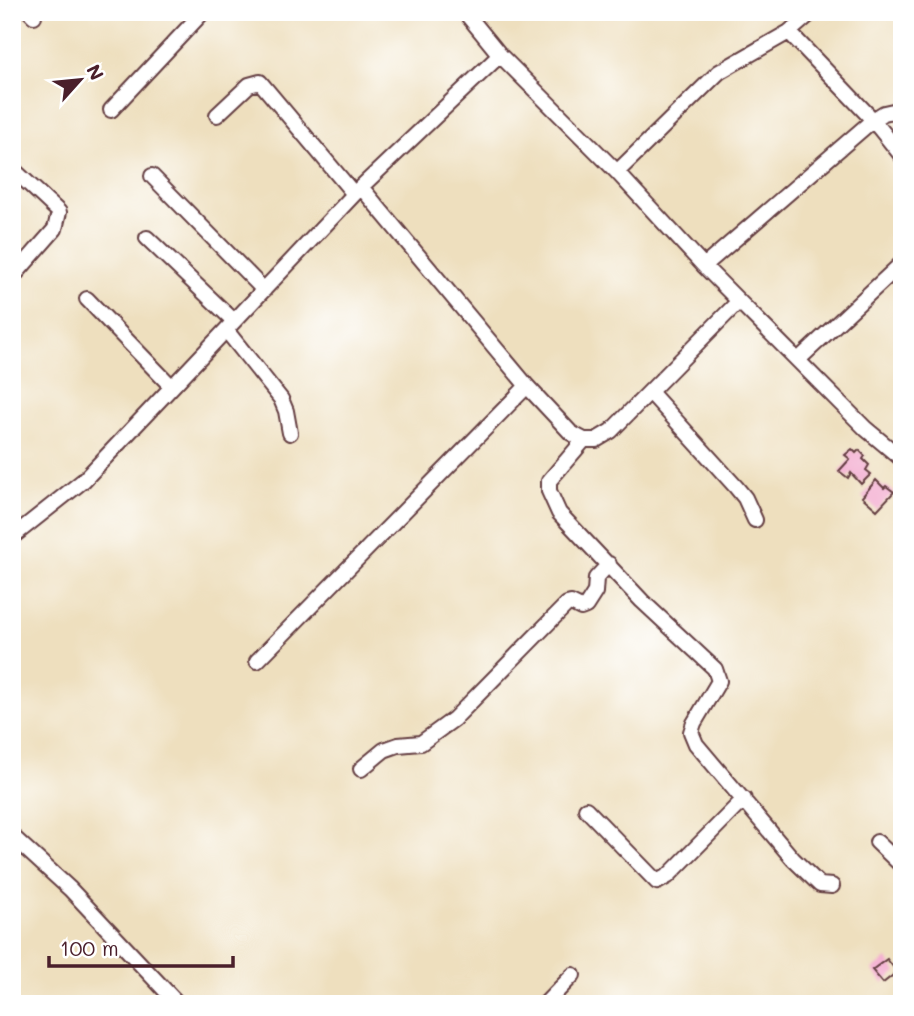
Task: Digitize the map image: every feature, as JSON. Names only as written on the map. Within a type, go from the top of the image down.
[{"type":"street","points":[[111,110],[203,12]]},
{"type":"street","points":[[465,12],[500,55],[617,172],[704,266],[866,429],[902,459]]},
{"type":"street","points":[[478,29],[485,12]]},
{"type":"street","points":[[617,172],[719,72],[789,32],[811,12]]},
{"type":"street","points":[[789,32],[873,120],[902,156]]},
{"type":"street","points":[[12,537],[85,480],[357,190],[500,55]]},
{"type":"street","points":[[217,115],[249,85],[260,82],[527,386],[571,433],[584,440],[596,440],[611,431],[739,301]]},
{"type":"street","points":[[704,266],[873,120],[884,113],[902,109]]},
{"type":"street","points":[[12,278],[55,229],[59,212],[15,171]]},
{"type":"street","points":[[152,176],[264,290]]},
{"type":"street","points":[[147,238],[230,326],[281,399],[290,433]]},
{"type":"street","points":[[798,360],[902,263]]},
{"type":"street","points":[[87,299],[172,387]]},
{"type":"street","points":[[257,661],[527,386]]},
{"type":"street","points":[[650,392],[736,487],[745,498],[755,520]]},
{"type":"street","points":[[584,440],[549,481],[549,491],[559,513],[642,601],[715,669],[719,681],[691,732],[696,744],[793,859],[820,885],[832,886]]},
{"type":"street","points":[[361,769],[384,750],[398,745],[421,743],[454,719],[567,604],[581,608],[586,606],[595,592],[596,578],[609,564]]},
{"type":"street","points":[[586,809],[657,882],[668,876],[744,799]]},
{"type":"street","points":[[12,836],[70,889],[178,1004]]},
{"type":"street","points":[[877,842],[902,866]]},
{"type":"street","points":[[545,1004],[573,975]]},
{"type":"building","points":[[852,449],[856,453],[859,450],[869,465],[866,470],[871,474],[861,484],[851,473],[848,478],[839,471],[850,459],[845,455]]},
{"type":"building","points":[[876,480],[884,488],[886,486],[894,492],[877,510],[862,497]]},
{"type":"building","points":[[887,959],[897,972],[883,983],[872,970]]}]
